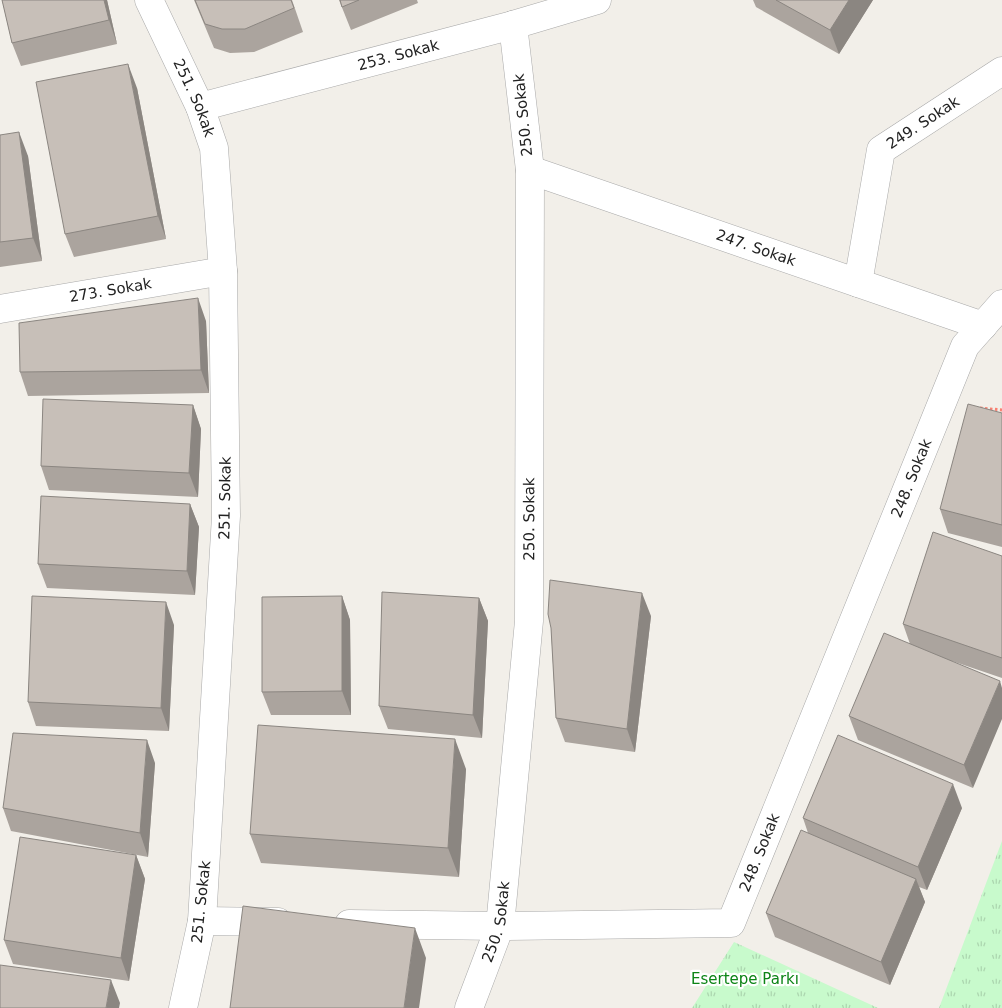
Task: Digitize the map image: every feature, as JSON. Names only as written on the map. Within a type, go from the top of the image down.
[{"type":"street","name":"251. Sokak","points":[[149,0],[200,107],[214,148],[223,271],[226,516],[202,921],[183,1008]]},
{"type":"street","name":"253. Sokak","points":[[200,107],[513,25],[597,0]]},
{"type":"street","name":"250. Sokak","points":[[469,1008],[500,926],[529,621],[530,170],[513,25]]},
{"type":"street","name":"249. Sokak","points":[[858,282],[881,150],[1002,71]]},
{"type":"street","name":"247. Sokak","points":[[530,170],[983,326]]},
{"type":"street","name":"273. Sokak","points":[[0,309],[223,271]]},
{"type":"street","name":"248. Sokak","points":[[202,921],[500,926],[731,923],[965,346],[1002,304]]},
{"type":"green space","points":[[1002,841],[1002,1008],[939,1008]]},
{"type":"green space","name":"Esertepe Parkı","points":[[734,942],[878,1008],[692,1008]]},
{"type":"building","points":[[2,0],[104,0],[109,20],[12,43]]},
{"type":"building","points":[[195,0],[291,0],[294,8],[245,29],[222,29],[205,24]]},
{"type":"building","points":[[340,0],[359,0],[342,7]]},
{"type":"building","points":[[776,0],[849,0],[830,30]]},
{"type":"building","points":[[128,64],[158,216],[65,234],[36,82]]},
{"type":"building","points":[[19,132],[33,238],[0,242],[0,135]]},
{"type":"building","points":[[198,298],[201,370],[20,372],[19,323]]},
{"type":"building","points":[[43,399],[193,405],[189,473],[41,466]]},
{"type":"building","points":[[968,404],[1002,413],[1002,525],[940,509]]},
{"type":"building","points":[[41,496],[190,504],[187,571],[38,564]]},
{"type":"building","points":[[933,532],[1002,556],[1002,658],[903,624]]},
{"type":"building","points":[[550,580],[642,593],[627,729],[556,718],[551,628],[548,614]]},
{"type":"building","points":[[382,592],[479,598],[473,715],[379,706]]},
{"type":"building","points":[[32,596],[166,602],[161,708],[28,702]]},
{"type":"building","points":[[342,596],[342,691],[262,692],[262,597]]},
{"type":"building","points":[[884,633],[1000,681],[964,765],[849,716]]},
{"type":"building","points":[[258,725],[455,739],[448,848],[250,834]]},
{"type":"building","points":[[13,733],[147,740],[140,833],[3,808]]},
{"type":"building","points":[[838,735],[953,784],[918,867],[803,818]]},
{"type":"building","points":[[801,830],[916,879],[881,962],[766,913]]},
{"type":"building","points":[[20,837],[136,855],[121,958],[4,940]]},
{"type":"building","points":[[243,906],[415,928],[404,1008],[230,1008]]},
{"type":"building","points":[[0,965],[111,980],[106,1008],[0,1008]]}]
